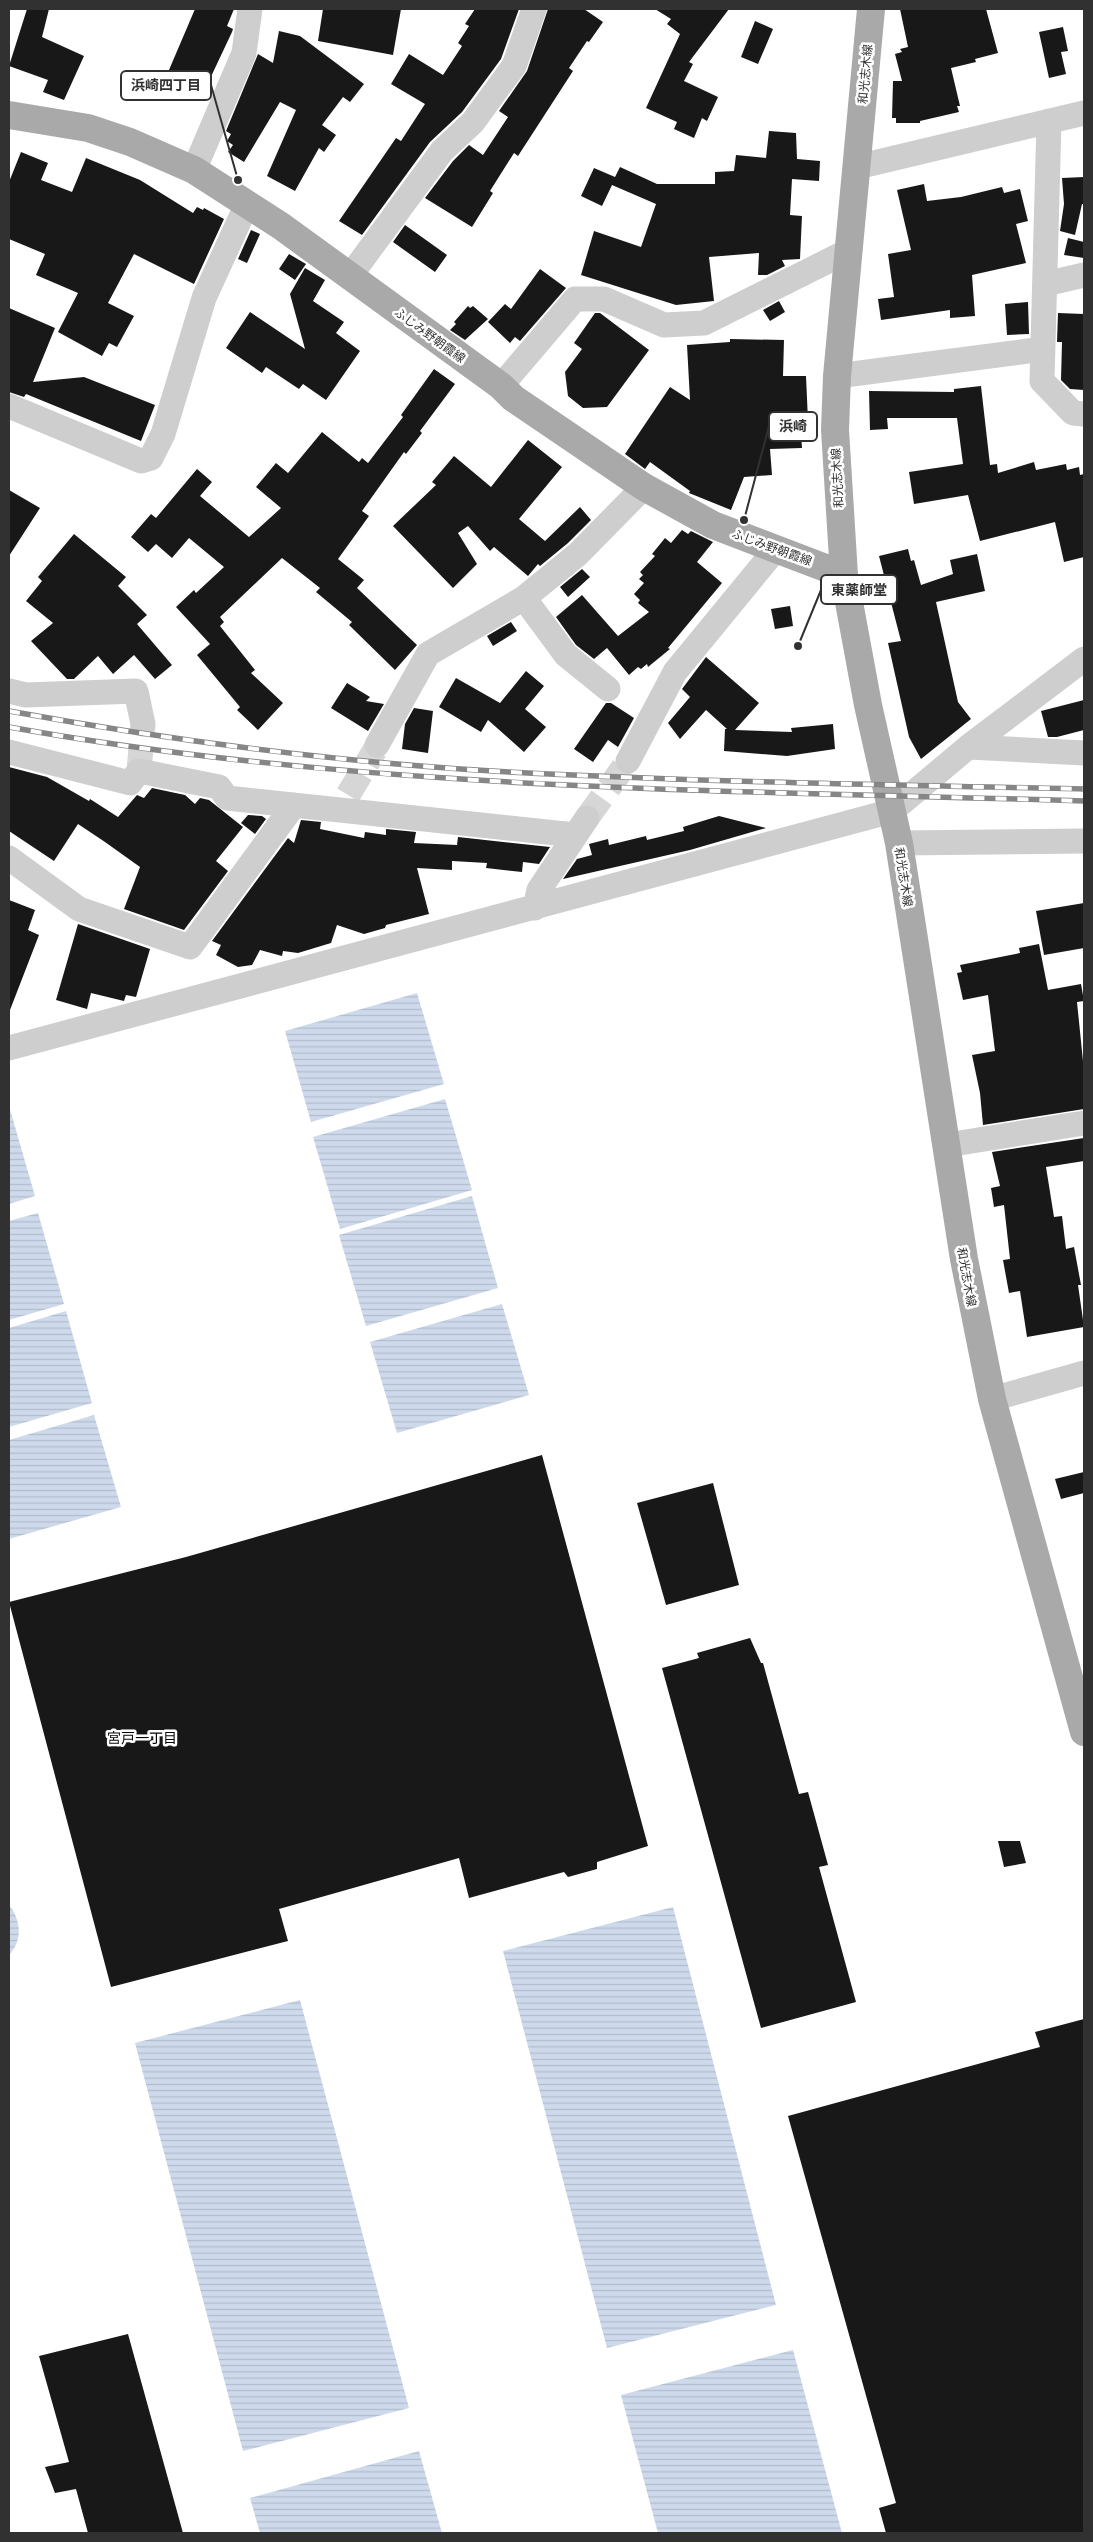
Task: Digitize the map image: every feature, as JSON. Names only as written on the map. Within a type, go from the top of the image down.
[{"type":"main road","name":"和光志木線","points":[[871,9],[837,376],[835,430],[844,575],[868,705],[899,843],[964,1259],[992,1399],[1084,1732]]},
{"type":"main road","name":"ふじみ野朝霞線","points":[[9,115],[88,128],[130,142],[194,170],[247,204],[350,276],[501,386],[513,398],[644,488],[713,525],[844,575]]},
{"type":"street","points":[[194,170],[244,52],[250,9]]},
{"type":"street","points":[[350,276],[442,151],[473,122],[514,66],[534,9]]},
{"type":"street","points":[[857,167],[1084,114]]},
{"type":"street","points":[[1049,121],[1042,381],[1073,413],[1084,414]]},
{"type":"street","points":[[9,406],[141,461],[150,458],[163,434],[204,298],[247,204]]},
{"type":"street","points":[[501,386],[575,298],[604,299],[664,326],[704,323],[848,251]]},
{"type":"street","points":[[1045,284],[1084,276]]},
{"type":"street","points":[[837,376],[1043,349]]},
{"type":"street","points":[[377,745],[428,654],[524,598],[578,554],[644,488]]},
{"type":"street","points":[[628,761],[675,672],[775,550]]},
{"type":"street","points":[[524,598],[566,655],[608,690]]},
{"type":"street","points":[[9,1048],[892,811],[968,747],[1084,659]]},
{"type":"street","points":[[9,691],[26,695],[136,691],[143,724]]},
{"type":"street","points":[[968,747],[1084,753]]},
{"type":"street","points":[[9,752],[130,783],[139,771],[219,787],[227,798],[294,805],[342,802],[581,826],[539,890],[535,908]]},
{"type":"street","points":[[9,858],[79,909],[190,947],[294,805]]},
{"type":"street","points":[[899,843],[1084,842]]},
{"type":"street","points":[[946,1145],[1084,1123]]},
{"type":"street","points":[[992,1399],[1084,1373]]},
{"type":"water","points":[[417,993],[444,1084],[311,1122],[285,1031]]},
{"type":"water","points":[[445,1099],[472,1190],[340,1229],[313,1137]]},
{"type":"water","points":[[9,1106],[35,1196],[9,1204]]},
{"type":"water","points":[[472,1196],[498,1288],[366,1326],[339,1235]]},
{"type":"water","points":[[38,1213],[64,1304],[9,1320],[9,1221]]},
{"type":"water","points":[[502,1304],[529,1395],[397,1433],[370,1342]]},
{"type":"water","points":[[66,1311],[92,1403],[9,1427],[9,1328]]},
{"type":"water","points":[[94,1415],[121,1507],[9,1539],[9,1440]]},
{"type":"water","points":[[9,1905],[16,1917],[19,1930],[17,1943],[9,1955]]},
{"type":"water","points":[[673,1907],[776,2305],[607,2348],[503,1951]]},
{"type":"water","points":[[300,2000],[409,2408],[243,2451],[135,2043]]},
{"type":"water","points":[[793,2350],[842,2533],[658,2533],[621,2395]]},
{"type":"water","points":[[419,2451],[442,2533],[260,2533],[250,2498]]},
{"type":"building","points":[[27,9],[49,9],[42,37],[84,56],[64,100],[43,92],[48,80],[9,66]]},
{"type":"building","points":[[195,9],[234,9],[227,26],[233,29],[232,32],[200,100],[163,84]]},
{"type":"building","points":[[323,9],[401,9],[393,55],[318,41]]},
{"type":"building","points":[[475,9],[519,9],[501,59],[462,112],[430,142],[362,235],[339,221],[396,138],[401,141],[425,104],[391,84],[409,54],[443,75],[462,46],[458,43],[469,26],[465,24]]},
{"type":"building","points":[[548,9],[584,9],[603,22],[589,42],[587,41],[569,68],[573,71],[518,156],[514,153],[490,191],[493,193],[472,227],[425,198],[453,161],[469,145],[483,155],[508,117],[499,111],[527,71]]},
{"type":"building","points":[[655,9],[729,9],[689,62],[693,64],[684,81],[718,97],[707,121],[702,118],[694,138],[674,129],[677,122],[646,108],[680,34],[667,24],[671,19]]},
{"type":"building","points":[[900,9],[986,9],[998,53],[975,59],[976,62],[951,68],[960,106],[957,106],[959,112],[920,121],[920,123],[896,123],[896,118],[892,118],[893,81],[902,81],[895,54],[902,52],[900,49],[908,47]]},
{"type":"building","points":[[755,21],[773,29],[758,64],[741,57]]},
{"type":"building","points":[[1063,27],[1068,51],[1061,52],[1066,74],[1049,78],[1039,32]]},
{"type":"building","points":[[279,31],[300,36],[364,84],[350,102],[343,97],[322,125],[336,135],[324,152],[319,148],[295,191],[267,176],[296,110],[280,102],[244,162],[228,152],[233,145],[227,141],[231,134],[226,131],[258,54],[273,63]]},
{"type":"building","points":[[769,131],[796,133],[797,159],[820,161],[819,181],[792,179],[790,215],[802,216],[800,259],[782,260],[785,266],[767,275],[758,275],[759,253],[709,257],[714,301],[676,305],[581,275],[594,231],[641,247],[656,204],[612,185],[602,206],[581,196],[594,168],[615,177],[620,167],[657,184],[715,184],[715,172],[734,171],[736,155],[766,158]]},
{"type":"building","points":[[21,152],[48,163],[41,180],[72,192],[86,158],[140,180],[193,213],[197,207],[203,210],[204,208],[224,219],[194,284],[134,254],[108,303],[134,316],[117,347],[109,343],[102,356],[58,332],[78,293],[36,275],[45,254],[9,239],[9,182]]},
{"type":"building","points":[[1084,177],[1084,204],[1082,204],[1075,235],[1060,231],[1064,204],[1062,178]]},
{"type":"building","points":[[924,184],[927,201],[961,197],[1002,187],[1004,193],[1020,189],[1028,221],[1016,224],[1026,263],[972,275],[975,316],[950,318],[950,310],[881,320],[878,299],[894,297],[888,254],[911,250],[897,190]]},
{"type":"building","points":[[405,225],[447,255],[435,272],[393,242]]},
{"type":"building","points":[[251,230],[260,234],[247,263],[238,259]]},
{"type":"building","points":[[1068,238],[1084,242],[1084,258],[1064,255]]},
{"type":"building","points":[[289,254],[306,264],[295,280],[279,269]]},
{"type":"building","points":[[305,268],[325,280],[313,301],[344,322],[336,333],[360,351],[326,400],[303,384],[299,389],[266,367],[262,373],[226,348],[250,312],[305,349],[290,294]]},
{"type":"building","points":[[540,269],[566,288],[520,341],[515,337],[510,343],[488,322],[505,304],[511,309]]},
{"type":"building","points":[[779,301],[785,312],[770,321],[763,310]]},
{"type":"building","points":[[1028,302],[1029,334],[1007,335],[1005,304]]},
{"type":"building","points":[[468,306],[470,308],[473,306],[488,319],[465,340],[450,330],[456,324],[454,322]]},
{"type":"building","points":[[9,308],[55,328],[33,382],[84,377],[155,405],[141,441],[26,394],[24,397],[9,392]]},
{"type":"building","points":[[595,313],[600,313],[649,350],[607,407],[583,408],[568,396],[565,372],[582,349],[574,343]]},
{"type":"building","points":[[1058,313],[1084,314],[1084,390],[1070,389],[1061,380],[1062,342],[1057,342]]},
{"type":"building","points":[[730,339],[784,340],[783,376],[806,376],[808,421],[800,421],[802,448],[770,449],[772,475],[744,477],[731,510],[689,493],[690,491],[650,462],[645,469],[625,454],[670,387],[690,400],[687,345],[730,342]]},
{"type":"building","points":[[434,369],[455,384],[420,431],[422,433],[406,454],[404,452],[362,511],[369,516],[338,559],[364,580],[357,588],[417,645],[395,670],[349,625],[352,622],[316,592],[320,588],[282,558],[220,617],[224,622],[220,626],[255,670],[251,673],[283,703],[258,730],[237,710],[240,707],[197,655],[210,644],[176,607],[194,590],[196,593],[224,567],[189,538],[172,558],[156,544],[148,552],[131,537],[151,514],[156,518],[197,469],[212,482],[200,496],[249,537],[281,508],[256,487],[276,463],[288,473],[322,432],[359,462],[362,458],[368,463],[403,417],[401,415]]},
{"type":"building","points":[[981,386],[990,465],[997,464],[998,473],[1034,462],[1036,470],[1066,464],[1067,470],[1079,467],[1080,475],[1084,474],[1084,557],[1064,562],[1055,522],[980,541],[968,495],[914,504],[909,472],[963,464],[957,418],[887,418],[888,429],[870,430],[869,391],[954,392],[954,389]]},
{"type":"building","points":[[528,440],[562,467],[519,519],[545,541],[580,507],[591,520],[568,543],[540,566],[538,564],[528,576],[494,547],[490,551],[468,526],[458,533],[477,564],[453,588],[393,526],[436,485],[432,482],[454,456],[491,487]]},
{"type":"building","points":[[9,490],[40,508],[9,556]]},
{"type":"building","points":[[682,530],[688,534],[691,531],[713,542],[697,562],[722,583],[668,648],[670,649],[648,667],[647,664],[641,669],[638,667],[629,675],[607,648],[594,659],[576,645],[556,617],[582,595],[618,636],[649,612],[638,603],[640,600],[634,594],[644,583],[639,579],[643,575],[640,572],[655,556],[652,554],[665,538],[671,543]]},
{"type":"building","points":[[74,534],[126,577],[118,586],[147,615],[137,624],[172,665],[155,679],[134,655],[113,674],[98,656],[74,679],[67,679],[31,641],[53,623],[26,601],[42,581],[38,577]]},
{"type":"building","points":[[908,549],[911,561],[914,560],[921,585],[953,574],[950,560],[977,554],[985,591],[936,602],[958,702],[971,719],[921,759],[909,737],[888,643],[901,641],[879,556]]},
{"type":"building","points":[[582,569],[590,577],[568,597],[560,587]]},
{"type":"building","points":[[790,606],[793,626],[775,629],[771,609]]},
{"type":"building","points":[[511,622],[517,631],[493,646],[487,636]]},
{"type":"building","points":[[706,657],[759,703],[735,730],[792,732],[791,728],[833,724],[835,749],[787,756],[724,751],[725,729],[727,729],[706,710],[680,739],[668,723],[690,697],[682,689]]},
{"type":"building","points":[[526,671],[544,686],[525,709],[546,727],[524,752],[488,720],[481,732],[439,707],[456,678],[500,703]]},
{"type":"building","points":[[347,683],[370,697],[366,701],[384,704],[368,731],[331,708]]},
{"type":"building","points":[[1084,700],[1084,730],[1057,737],[1048,737],[1041,711]]},
{"type":"building","points":[[606,703],[611,703],[634,718],[618,747],[608,740],[593,762],[574,749]]},
{"type":"building","points":[[414,708],[433,711],[428,753],[402,749],[405,724]]},
{"type":"building","points":[[9,767],[47,777],[89,801],[90,799],[118,817],[137,795],[144,798],[152,788],[185,795],[195,804],[200,798],[209,800],[243,827],[216,861],[228,871],[184,930],[124,909],[140,867],[105,842],[78,824],[54,861],[9,831]]},
{"type":"building","points":[[248,815],[262,816],[266,819],[255,834],[241,823]]},
{"type":"building","points":[[719,816],[766,828],[690,850],[563,879],[577,859],[592,855],[589,844],[608,839],[609,845],[646,836],[647,840],[684,831],[683,827]]},
{"type":"building","points":[[301,820],[321,822],[320,829],[364,838],[365,832],[386,835],[386,829],[416,832],[414,843],[457,845],[458,837],[550,847],[539,864],[523,862],[522,872],[486,868],[487,863],[452,861],[452,870],[417,868],[429,914],[386,925],[385,928],[364,934],[337,925],[331,943],[298,953],[283,951],[282,956],[260,950],[252,965],[238,967],[216,955],[221,945],[212,941],[288,838],[294,843]]},
{"type":"building","points":[[9,900],[35,910],[28,930],[39,935],[10,1010]]},
{"type":"building","points":[[1084,903],[1084,948],[1044,955],[1036,911]]},
{"type":"building","points":[[78,924],[150,949],[136,997],[126,995],[124,1001],[91,993],[87,1009],[56,1000]]},
{"type":"building","points":[[1039,944],[1048,990],[1081,984],[1084,1001],[1077,1002],[1084,1071],[1084,1109],[983,1125],[980,1093],[972,1055],[995,1051],[988,995],[963,1000],[957,973],[962,972],[960,965],[1020,953],[1019,948]]},
{"type":"building","points":[[1084,1138],[1084,1161],[1046,1167],[1054,1217],[1062,1216],[1066,1249],[1074,1247],[1081,1285],[1078,1285],[1084,1327],[1027,1337],[1020,1291],[1009,1293],[1003,1260],[1010,1259],[1004,1205],[994,1207],[991,1188],[1000,1186],[992,1152]]},
{"type":"building","points":[[542,1455],[648,1846],[597,1862],[597,1869],[568,1877],[564,1872],[469,1898],[459,1858],[279,1909],[288,1941],[111,1987],[9,1602],[186,1557]]},
{"type":"building","points":[[1084,1472],[1084,1493],[1061,1499],[1055,1479]]},
{"type":"building","points":[[713,1483],[739,1585],[666,1605],[637,1503]]},
{"type":"building","points":[[750,1638],[761,1663],[763,1663],[799,1794],[808,1792],[828,1865],[819,1867],[856,2002],[761,2028],[662,1668],[699,1658],[697,1653]]},
{"type":"building","points":[[998,1841],[1020,1841],[1026,1863],[1004,1867]]},
{"type":"building","points":[[1084,2019],[1084,2533],[886,2533],[879,2508],[896,2503],[788,2116],[1040,2047],[1035,2032]]},
{"type":"building","points":[[128,2334],[183,2533],[88,2533],[76,2489],[55,2493],[45,2467],[69,2462],[39,2356]]},
{"type":"tunnel","points":[[139,771],[143,724]]},
{"type":"tunnel","points":[[348,795],[375,750]]},
{"type":"tunnel","points":[[587,818],[628,761]]},
{"type":"railway","points":[[9,711],[196,741],[321,757],[446,768],[725,781],[1084,789]]},
{"type":"railway","points":[[9,727],[142,748],[276,764],[410,776],[680,790],[1084,801]]},
{"type":"place","name":"浜崎四丁目","points":[[238,180]]},
{"type":"place","name":"浜崎","points":[[744,520]]},
{"type":"place","name":"東薬師堂","points":[[798,646]]},
{"type":"district","name":"宮戸一丁目","points":[[142,1738]]}]
